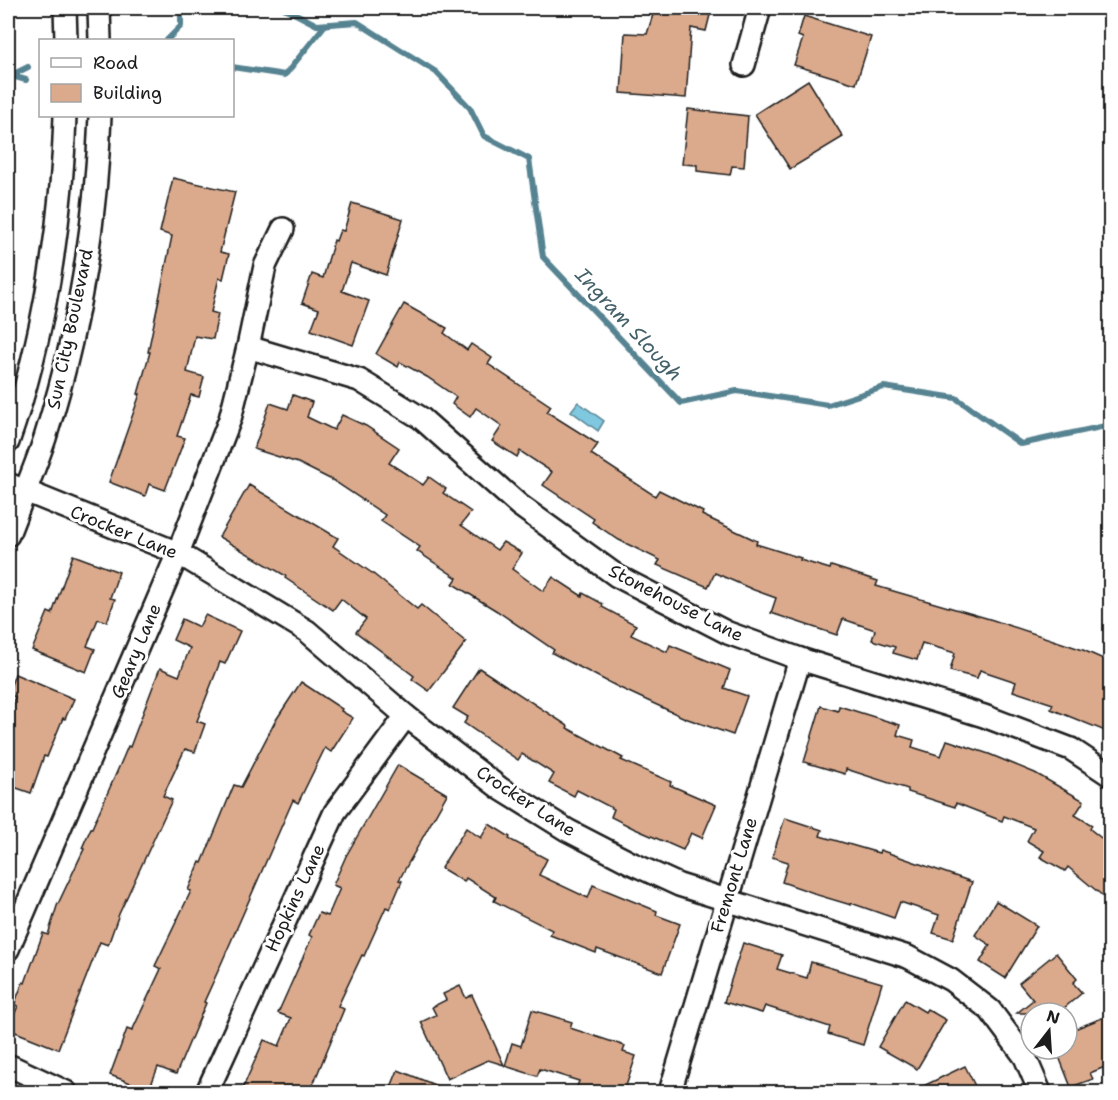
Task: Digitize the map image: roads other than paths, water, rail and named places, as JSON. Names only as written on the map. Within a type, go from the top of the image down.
[{"type":"street","points":[[65,8],[66,39]]},
{"type":"street","points":[[99,8],[100,39]]},
{"type":"street","points":[[744,65],[760,8]]},
{"type":"street","name":"Sun City Boulevard","points":[[8,442],[35,343],[46,291],[61,180],[66,117]]},
{"type":"street","name":"Sun City Boulevard","points":[[8,535],[14,487],[45,438],[80,297],[93,206],[100,117]]},
{"type":"street","name":"Geary Lane","points":[[8,949],[178,553],[230,419],[265,266],[283,228]]},
{"type":"street","name":"Stonehouse Lane","points":[[248,347],[358,380],[421,418],[519,505],[617,576],[728,633],[800,659],[995,720],[1071,749],[1110,775]]},
{"type":"street","name":"Crocker Lane","points":[[14,487],[178,553],[307,631],[406,716],[501,789],[567,830],[679,885],[908,957],[951,980],[990,1010],[1025,1057],[1040,1092]]},
{"type":"street","name":"Fremont Lane","points":[[670,1092],[800,659]]},
{"type":"street","name":"Hopkins Lane","points":[[207,1092],[335,812],[406,716]]},
{"type":"street","points":[[8,1065],[66,1092]]},
{"type":"water","points":[[578,402],[604,421],[598,431],[571,411]]},
{"type":"waterway","points":[[168,39],[181,26],[181,8]]},
{"type":"waterway","name":"Ingram Slough","points":[[284,8],[317,25],[357,22],[436,72],[470,108],[484,136],[529,159],[543,257],[681,403],[737,391],[828,405],[884,387],[956,398],[1021,444],[1110,425]]},
{"type":"waterway","points":[[234,67],[285,75],[325,25]]},
{"type":"waterway","name":"Ingram Slough","points":[[8,77],[28,67]]},
{"type":"waterway","name":"Ingram Slough","points":[[12,76],[26,80]]}]
